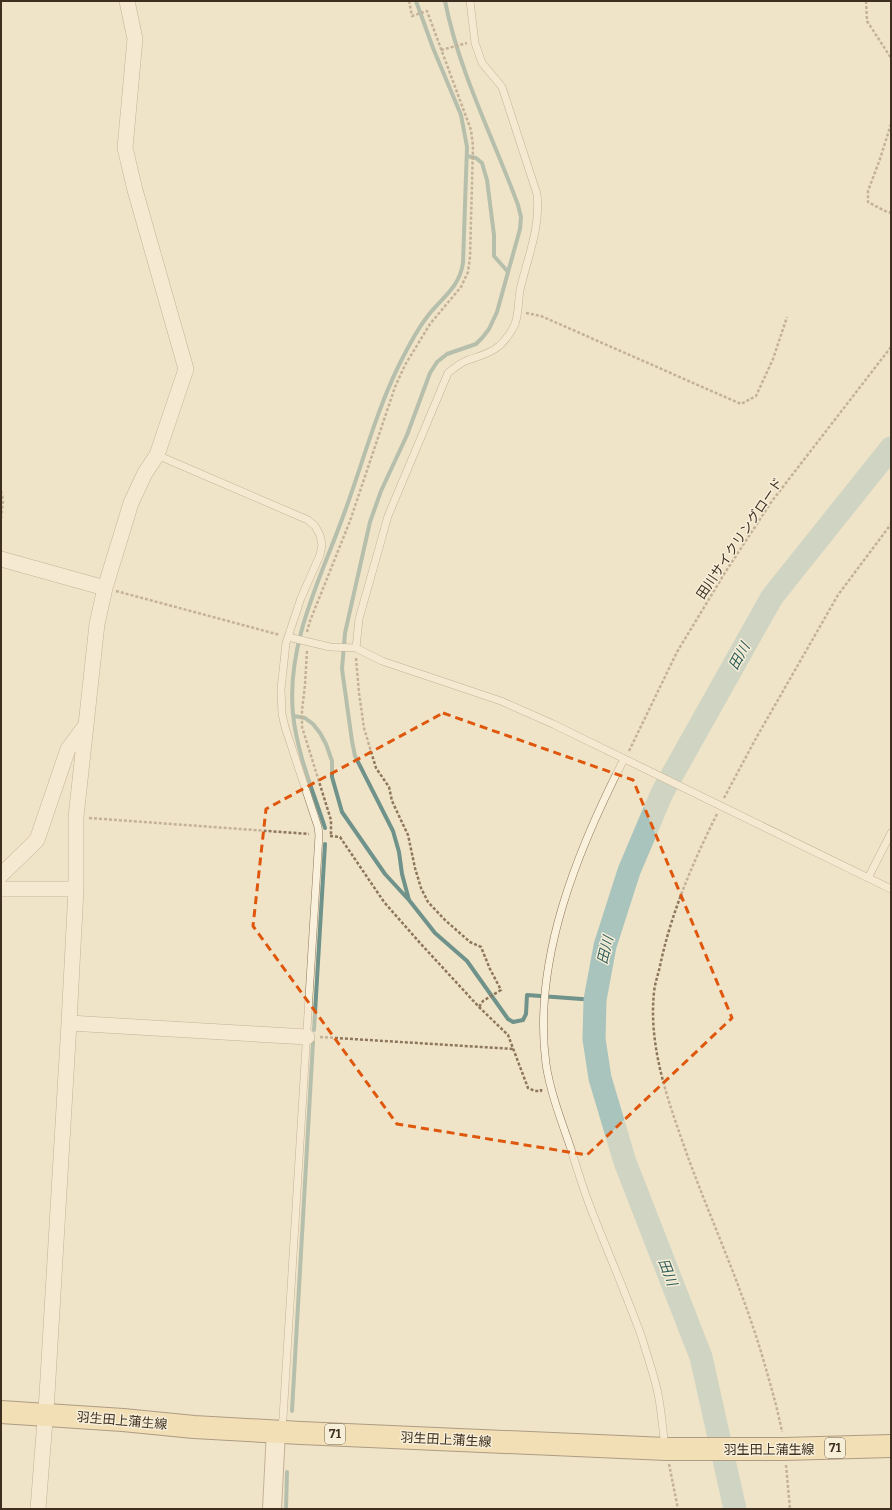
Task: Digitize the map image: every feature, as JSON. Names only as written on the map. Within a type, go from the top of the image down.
[{"type":"main road","name":"羽生田上蒲生線","points":[[1,1412],[45,1414],[194,1427],[667,1449],[781,1449],[891,1446]]},
{"type":"street","points":[[38,1509],[70,1022],[76,889],[76,817],[97,624],[105,588],[130,503],[145,473],[157,455],[186,370],[135,190],[125,148],[135,39],[127,1]]},
{"type":"street","points":[[1,559],[105,588]]},
{"type":"street","points":[[1,875],[36,840],[68,749],[86,724]]},
{"type":"street","points":[[1,889],[76,889]]},
{"type":"street","points":[[70,1022],[307,1037]]},
{"type":"street","points":[[272,1509],[276,1431]]},
{"type":"lane","points":[[356,648],[359,619],[388,516],[448,373],[455,366],[487,353],[499,346],[508,335],[514,324],[518,311],[520,292],[536,232],[539,205],[537,194],[502,87],[482,63],[476,43],[470,1]]},
{"type":"lane","points":[[157,455],[308,520],[315,526],[320,535],[322,545],[320,555],[301,598],[286,643],[281,689],[282,714],[318,827],[319,835],[283,1418],[282,1424],[276,1431]]},
{"type":"lane","points":[[288,637],[330,647],[356,648],[382,661],[500,701],[627,758],[718,806],[891,889]]},
{"type":"lane","points":[[627,758],[608,791],[586,839],[558,920],[546,981],[544,1014],[546,1064],[565,1131],[590,1209],[637,1324],[648,1358],[657,1388],[667,1449]]},
{"type":"lane","points":[[868,878],[891,833]]},
{"type":"path","points":[[331,836],[330,820],[302,724],[305,686],[305,641],[310,621],[350,521],[395,387],[405,365],[430,324],[461,287],[468,272],[470,257],[472,135],[466,113],[445,58],[440,50],[426,11],[412,16],[409,1]]},
{"type":"path","points":[[866,1],[867,21],[891,58]]},
{"type":"path","points":[[440,50],[464,43]]},
{"type":"path","points":[[891,124],[868,192],[868,202],[884,211],[891,213]]},
{"type":"path","points":[[518,311],[541,316],[741,404],[756,396],[772,359],[787,317]]},
{"type":"path","name":"田川サイクリングロード","points":[[627,758],[678,652],[726,571],[772,501],[891,347]]},
{"type":"path","points":[[1,492],[3,500],[1,519]]},
{"type":"path","points":[[790,1509],[774,1397],[760,1347],[732,1267],[702,1195],[662,1080],[656,1042],[654,991],[667,933],[681,893],[718,806],[754,740],[838,595],[891,524]]},
{"type":"path","points":[[105,588],[288,637]]},
{"type":"path","points":[[356,648],[359,693],[364,728],[376,768],[389,787],[392,801],[408,835],[421,888],[428,902],[457,932],[470,942],[481,947],[500,990],[485,1000],[478,1007]]},
{"type":"path","points":[[76,817],[340,837],[384,902],[478,1007],[508,1035],[528,1088],[535,1092],[541,1091],[542,1085]]},
{"type":"path","points":[[307,1037],[514,1049]]},
{"type":"path","points":[[667,1449],[678,1509]]},
{"type":"highlighted area","points":[[443,713],[633,780],[732,1018],[587,1155],[397,1124],[253,926],[266,809]]},
{"type":"waterway","points":[[325,828],[298,743],[293,714],[292,687],[300,635],[383,401],[412,340],[432,310],[454,287],[458,280],[463,263],[467,147],[461,115],[433,48],[416,1]]},
{"type":"waterway","points":[[445,1],[451,27],[468,79],[518,205],[521,217],[520,229],[497,312],[489,329],[476,344],[447,354],[437,362],[430,373],[407,435],[381,491],[370,522],[345,633],[342,669],[352,741],[355,756],[393,831],[409,900],[435,933],[467,961],[508,1019],[513,1022],[523,1020],[526,1014],[527,995],[595,1000]]},
{"type":"waterway","points":[[467,156],[476,158],[482,163],[487,180],[494,235],[494,256],[508,272]]},
{"type":"waterway","name":"田川","points":[[735,1509],[701,1357],[625,1162],[600,1078],[594,1039],[595,1000],[605,946],[629,871],[662,793],[772,597],[891,448]]},
{"type":"waterway","points":[[294,716],[305,718],[313,724],[320,733],[332,761],[332,777],[342,812],[385,874],[408,899]]},
{"type":"waterway","points":[[314,1030],[325,844]]},
{"type":"waterway","points":[[292,1411],[313,1042]]},
{"type":"waterway","points":[[286,1509],[287,1472]]}]
